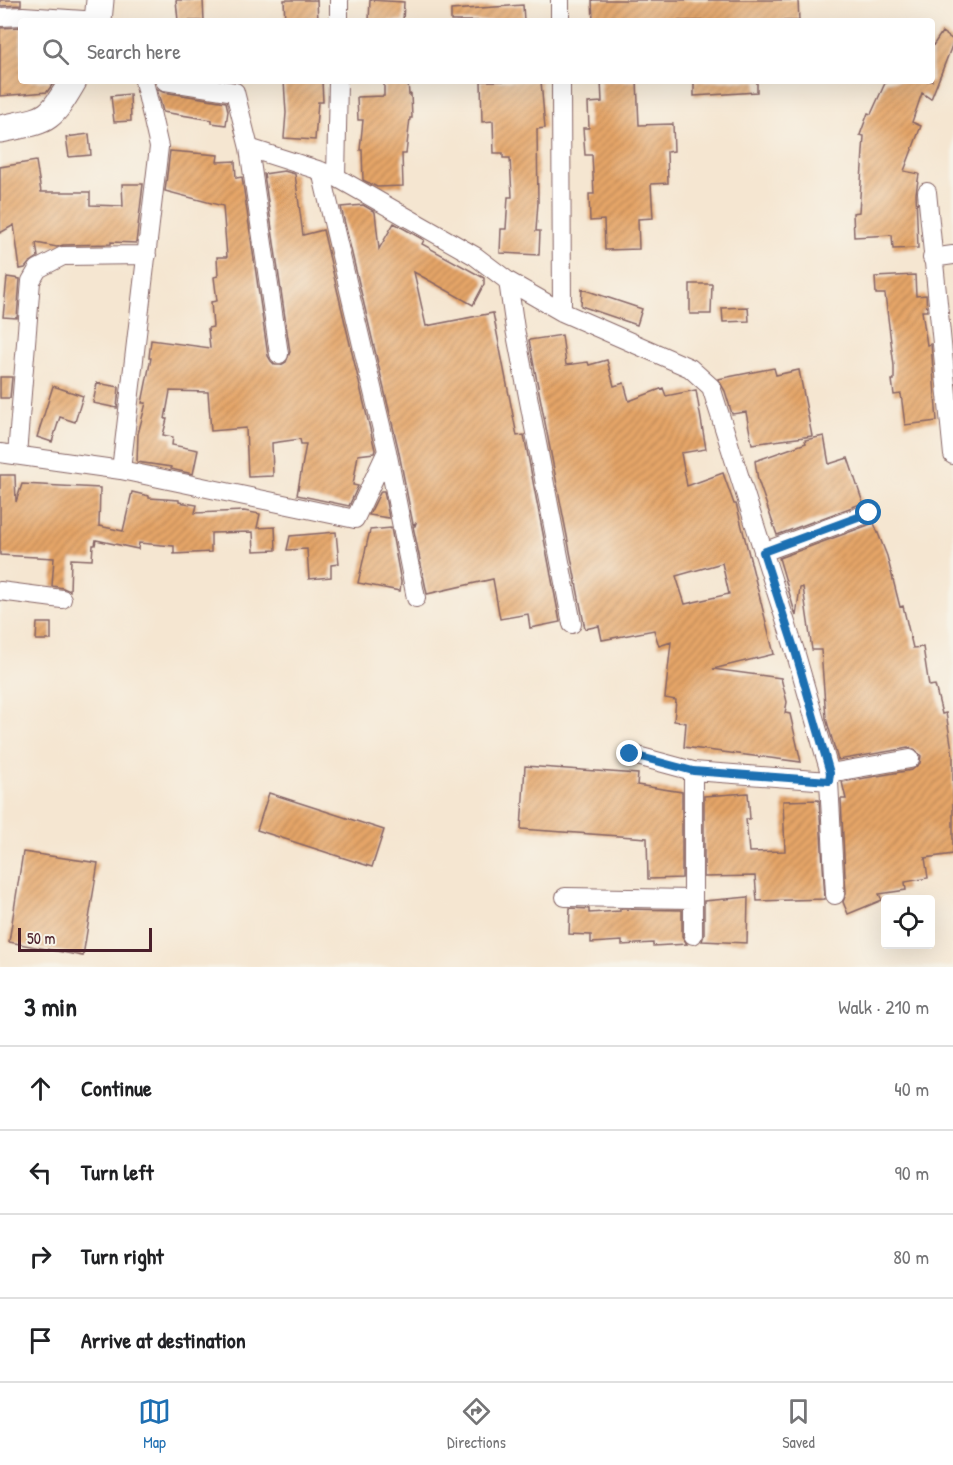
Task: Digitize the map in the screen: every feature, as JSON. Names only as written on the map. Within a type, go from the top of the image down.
[{"type":"main road","points":[[0,129],[43,120],[54,112],[71,84]]},
{"type":"street","points":[[339,0],[339,18]]},
{"type":"street","points":[[560,0],[560,18]]},
{"type":"street","points":[[0,17],[99,15]]},
{"type":"street","points":[[121,470],[159,147],[145,84]]},
{"type":"street","points":[[184,84],[235,92],[249,148],[279,354]]},
{"type":"street","points":[[338,84],[329,174],[416,598]]},
{"type":"street","points":[[561,84],[562,312]]},
{"type":"street","points":[[249,148],[329,174],[475,256],[508,281],[562,312],[690,368],[711,387],[795,651],[829,777],[835,895]]},
{"type":"street","points":[[927,192],[953,455]]},
{"type":"street","points":[[147,255],[63,256],[38,269],[31,280],[9,454],[121,470],[355,519],[387,451]]},
{"type":"street","points":[[932,258],[953,255]]},
{"type":"street","points":[[508,281],[515,329],[572,624]]},
{"type":"street","points":[[763,552],[869,513]]},
{"type":"street","points":[[0,591],[62,599]]},
{"type":"street","points":[[630,754],[693,771],[829,777],[910,759]]},
{"type":"street","points":[[693,771],[693,935]]},
{"type":"street","points":[[565,897],[693,899]]},
{"type":"building","points":[[0,0],[21,0],[21,5],[0,6]]},
{"type":"building","points":[[176,0],[203,0],[204,18],[178,18]]},
{"type":"building","points":[[284,0],[317,0],[318,18],[285,18]]},
{"type":"building","points":[[370,0],[404,2],[403,18],[369,18]]},
{"type":"building","points":[[592,0],[798,0],[799,18],[593,18]]},
{"type":"building","points":[[523,5],[524,18],[451,18],[451,10]]},
{"type":"building","points":[[18,27],[18,84],[53,84],[47,92],[0,96],[0,28]]},
{"type":"building","points":[[942,32],[953,40],[931,99],[922,93],[912,122],[921,126],[904,171],[919,174],[916,193],[918,248],[893,249],[892,235],[854,237],[853,213],[859,212],[864,136],[860,135],[868,113],[871,114],[885,84],[935,84],[935,42]]},
{"type":"building","points":[[284,84],[322,84],[323,102],[318,102],[315,140],[284,138],[286,113]]},
{"type":"building","points":[[384,84],[408,84],[412,118],[410,118],[406,154],[402,154],[403,186],[377,187],[363,180],[362,150],[360,150],[363,120],[358,120],[357,97],[384,96]]},
{"type":"building","points":[[481,84],[541,84],[545,128],[537,129],[536,231],[540,231],[539,255],[500,253],[501,229],[506,229],[508,197],[512,197],[510,158],[503,158],[503,153],[494,153],[493,121],[482,122]]},
{"type":"building","points":[[601,84],[637,84],[639,125],[673,124],[674,151],[667,152],[668,183],[651,184],[653,218],[638,219],[639,249],[605,250],[604,220],[590,221],[589,194],[594,194],[592,155],[585,155],[583,128],[589,128],[588,103],[602,102]]},
{"type":"building","points":[[694,84],[757,84],[757,92],[694,96]]},
{"type":"building","points":[[157,89],[163,92],[226,102],[228,111],[226,125],[212,123],[212,120],[163,112]]},
{"type":"building","points":[[130,94],[131,121],[114,122],[111,96]]},
{"type":"building","points":[[89,134],[91,155],[69,157],[66,137]]},
{"type":"building","points":[[170,151],[218,155],[217,162],[235,161],[236,178],[242,177],[268,356],[275,365],[286,362],[290,352],[264,174],[284,171],[295,174],[303,235],[323,230],[375,450],[374,453],[358,455],[353,485],[358,486],[349,506],[297,495],[306,444],[301,444],[300,439],[272,443],[273,476],[248,477],[246,428],[211,431],[208,392],[170,391],[163,435],[173,437],[172,445],[198,450],[193,474],[171,469],[171,467],[137,462],[138,434],[146,403],[142,403],[151,358],[149,358],[151,340],[210,348],[208,328],[213,327],[211,302],[217,301],[214,277],[218,276],[217,257],[227,257],[223,206],[165,191]]},
{"type":"building","points":[[36,161],[41,192],[90,192],[90,205],[123,206],[122,184],[143,184],[136,243],[111,242],[111,244],[57,247],[36,243],[38,257],[25,268],[20,269],[14,225],[0,233],[0,167]]},
{"type":"building","points":[[363,205],[375,212],[379,249],[394,223],[424,240],[422,244],[484,278],[484,284],[473,305],[414,272],[426,326],[493,313],[517,436],[524,435],[560,622],[530,628],[528,614],[500,619],[493,579],[427,594],[413,526],[416,523],[413,524],[398,448],[341,207]]},
{"type":"building","points":[[915,275],[916,296],[926,295],[927,311],[922,311],[927,345],[931,344],[937,421],[905,425],[901,394],[894,395],[892,380],[894,380],[894,366],[885,294],[876,294],[875,277]]},
{"type":"building","points":[[7,277],[20,279],[17,318],[3,317]]},
{"type":"building","points":[[690,284],[712,284],[711,314],[690,314]]},
{"type":"building","points":[[582,289],[642,309],[637,325],[581,306]]},
{"type":"building","points":[[748,307],[749,321],[723,322],[722,308]]},
{"type":"building","points":[[562,335],[566,365],[588,362],[589,365],[607,360],[614,386],[624,383],[629,401],[663,388],[666,396],[696,390],[706,449],[681,453],[687,486],[723,473],[737,507],[774,654],[713,669],[781,678],[787,702],[785,713],[790,714],[801,762],[684,747],[686,723],[674,721],[676,700],[665,698],[671,642],[659,646],[654,630],[602,640],[599,626],[585,629],[529,340]],"holes":[[[722,563],[729,594],[685,604],[676,576]]]},
{"type":"building","points":[[774,368],[776,375],[799,370],[812,436],[752,444],[746,412],[732,414],[725,391],[718,379]]},
{"type":"building","points":[[0,377],[12,377],[10,398],[0,398]]},
{"type":"building","points":[[97,383],[119,387],[117,408],[93,403]]},
{"type":"building","points":[[53,386],[83,396],[75,422],[60,417],[52,442],[37,437]]},
{"type":"building","points":[[824,436],[829,464],[848,458],[863,503],[777,535],[758,480],[755,461],[806,443],[805,440]]},
{"type":"building","points":[[0,475],[15,475],[16,502],[22,484],[100,488],[99,526],[123,531],[132,492],[149,496],[149,498],[179,500],[179,502],[197,505],[195,513],[244,511],[260,514],[257,528],[275,527],[276,550],[254,551],[253,532],[211,533],[211,552],[174,554],[174,546],[139,543],[138,549],[96,540],[93,545],[92,560],[71,559],[70,591],[52,586],[54,558],[0,555]]},
{"type":"building","points":[[381,491],[384,491],[389,518],[369,515]]},
{"type":"building","points":[[874,523],[887,556],[900,607],[903,606],[913,648],[923,647],[929,686],[935,685],[942,714],[946,713],[953,756],[953,854],[925,858],[928,878],[905,882],[906,890],[879,894],[881,900],[848,914],[843,902],[846,894],[841,799],[846,799],[842,782],[912,770],[920,763],[921,756],[914,749],[908,748],[838,760],[826,718],[821,650],[812,650],[803,587],[800,588],[796,616],[779,558]]},
{"type":"building","points":[[391,528],[401,582],[400,591],[358,583],[370,530]]},
{"type":"building","points":[[336,532],[339,564],[331,565],[331,577],[309,579],[307,549],[287,550],[290,536]]},
{"type":"building","points":[[37,623],[51,623],[51,640],[36,640]]},
{"type":"building","points":[[525,766],[638,774],[637,785],[682,792],[682,878],[648,879],[647,838],[521,829]]},
{"type":"building","points":[[269,793],[384,830],[372,867],[257,830]]},
{"type":"building","points":[[748,793],[750,819],[746,819],[749,852],[785,851],[783,801],[819,800],[825,899],[757,901],[755,876],[704,877],[704,796]]},
{"type":"building","points":[[23,852],[98,863],[83,956],[9,942]]},
{"type":"building","points":[[748,897],[747,943],[702,941],[704,901]]},
{"type":"building","points":[[570,908],[589,909],[589,913],[620,911],[620,909],[682,910],[682,936],[687,944],[653,946],[653,943],[622,945],[622,941],[591,943],[591,935],[569,934]]},
{"type":"route","points":[[630,754],[693,771],[829,781],[830,773],[795,651],[763,552],[869,513]]}]
